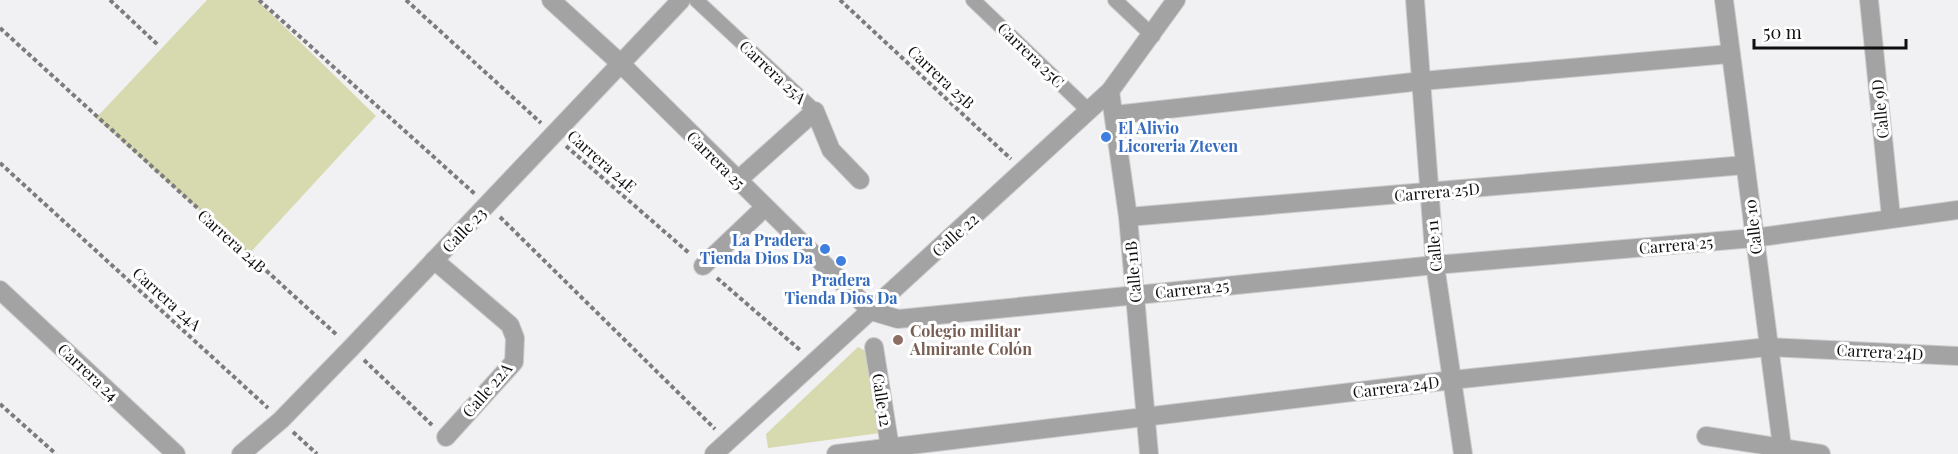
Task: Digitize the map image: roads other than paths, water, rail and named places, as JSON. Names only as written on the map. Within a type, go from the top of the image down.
[{"type":"street","name":"Carrera 25","points":[[551,0],[620,63],[764,208],[871,311],[898,319],[1435,265],[1754,238],[1891,217],[1958,210]]},
{"type":"street","name":"Calle 23","points":[[241,454],[281,420],[351,348],[681,0]]},
{"type":"street","name":"Carrera 25A","points":[[696,0],[815,111],[831,150],[861,180]]},
{"type":"street","name":"Carrera 25C","points":[[973,0],[1089,111]]},
{"type":"street","points":[[1115,0],[1153,36]]},
{"type":"street","name":"Calle 22","points":[[714,454],[1110,91],[1153,36],[1176,0]]},
{"type":"street","points":[[1415,0],[1422,0]]},
{"type":"street","name":"Calle 11","points":[[1415,0],[1435,265],[1463,454]]},
{"type":"street","name":"Calle 10","points":[[1724,0],[1729,54],[1783,451]]},
{"type":"street","name":"Calle 9D","points":[[1869,0],[1891,217]]},
{"type":"street","points":[[1114,115],[1422,81],[1729,54]]},
{"type":"street","name":"Calle 11B","points":[[1110,91],[1128,217],[1149,454]]},
{"type":"street","points":[[737,181],[815,111]]},
{"type":"street","name":"Carrera 25D","points":[[1128,217],[1745,165]]},
{"type":"street","points":[[703,266],[764,208]]},
{"type":"street","name":"Calle 22A","points":[[434,260],[510,325],[515,338],[514,362],[446,437]]},
{"type":"street","name":"Carrera 24","points":[[0,290],[176,454]]},
{"type":"street","name":"Calle 12","points":[[874,346],[890,451]]},
{"type":"street","name":"Carrera 24D","points":[[836,454],[890,451],[1452,380],[1768,347],[1958,356]]},
{"type":"street","points":[[1706,436],[1783,451],[1821,454]]},
{"type":"place","name":"El Alivio Licoreria Zteven","points":[[1106,137]]},
{"type":"place","name":"La Pradera Tienda Dios Da","points":[[825,249]]},
{"type":"place","name":"Pradera Tienda Dios Da","points":[[841,261]]},
{"type":"place","name":"Colegio militar Almirante Colón","points":[[898,340]]}]
